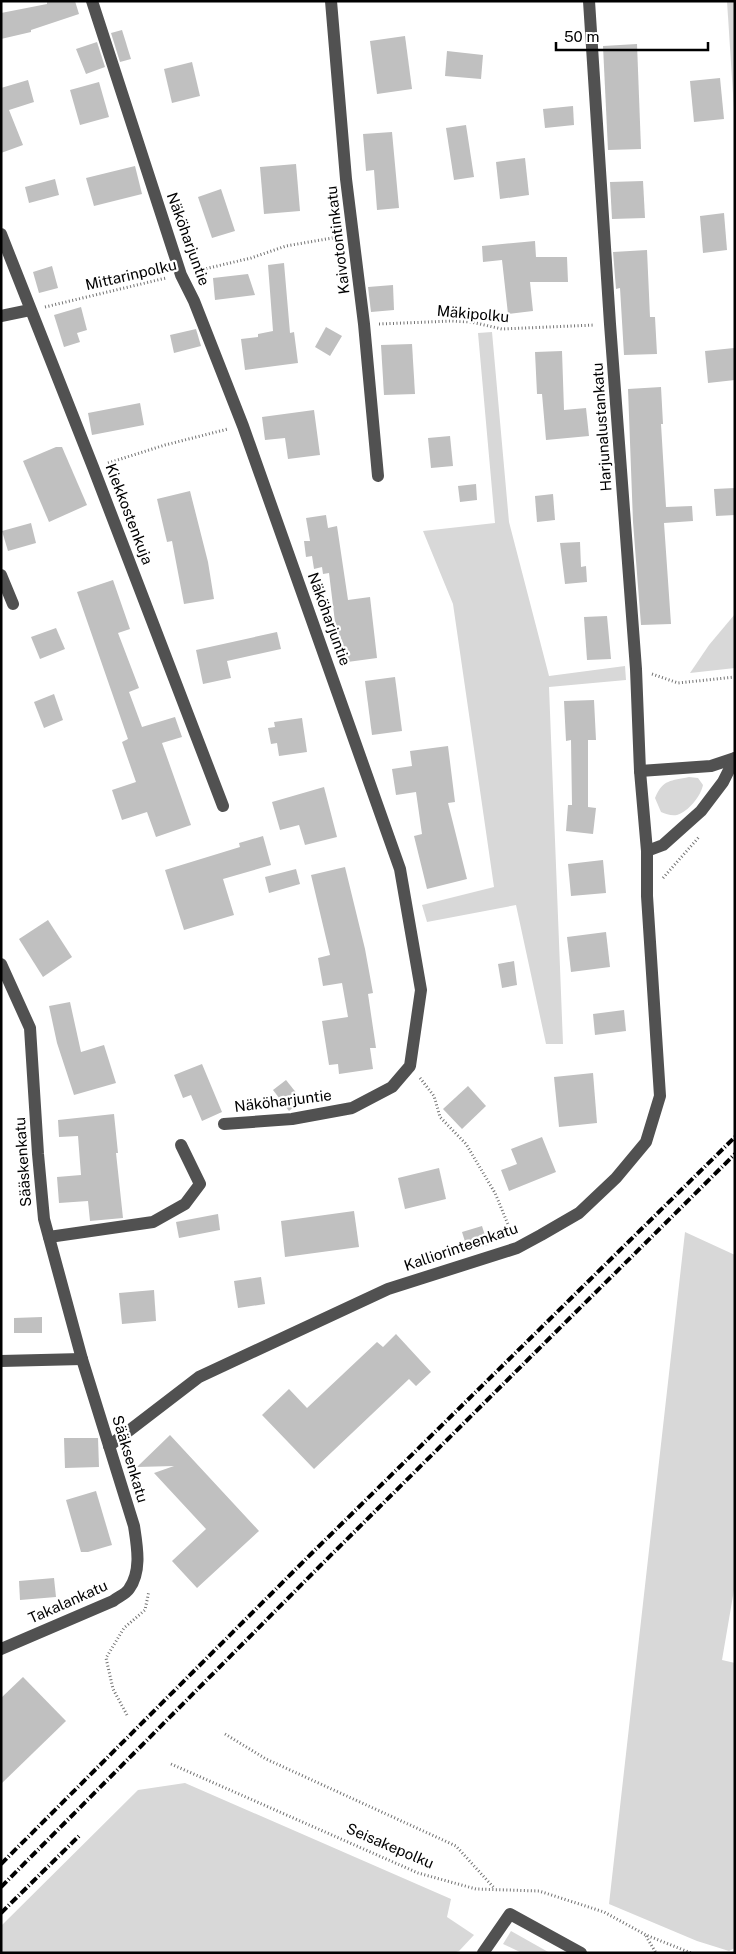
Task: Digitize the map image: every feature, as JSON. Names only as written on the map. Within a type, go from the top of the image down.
[{"type":"street","name":"Näköharjuntie","points":[[92,1],[181,275],[194,301],[242,426],[400,869],[421,990],[410,1066],[392,1087],[352,1108],[292,1119],[224,1124]]},
{"type":"street","name":"Kaivotontinkatu","points":[[332,1],[346,179],[364,324],[378,476]]},
{"type":"street","name":"Harjunalustankatu","points":[[590,1],[610,324],[636,669],[640,771],[647,851]]},
{"type":"street","name":"Kiekkostenkuja","points":[[1,234],[94,467],[224,806]]},
{"type":"street","points":[[1,316],[30,310]]},
{"type":"street","points":[[1,575],[13,604]]},
{"type":"street","points":[[640,771],[711,766],[735,758]]},
{"type":"street","points":[[647,851],[663,845],[701,811],[723,782],[735,758]]},
{"type":"street","name":"Kalliorinteenkatu","points":[[109,1446],[199,1377],[388,1289],[517,1248],[579,1212],[616,1178],[646,1142],[660,1096],[647,896],[647,851]]},
{"type":"street","name":"Sääskenkatu","points":[[3,971],[30,1028],[44,1219],[82,1359]]},
{"type":"street","points":[[49,1237],[152,1222],[186,1204],[200,1184],[181,1145]]},
{"type":"street","points":[[1,1361],[82,1359]]},
{"type":"street","name":"Sääksenkatu","points":[[82,1359],[134,1526],[137,1572]]},
{"type":"street","name":"Takalankatu","points":[[1,1649],[113,1601],[129,1590],[137,1572]]},
{"type":"street","points":[[483,1953],[510,1914],[581,1953]]},
{"type":"path","name":"Mittarinpolku","points":[[30,310],[251,258],[286,246],[353,235]]},
{"type":"path","name":"Mäkipolku","points":[[364,324],[452,321],[471,322],[502,329],[610,324]]},
{"type":"path","points":[[94,467],[165,445],[242,426]]},
{"type":"path","points":[[636,669],[678,683],[735,677]]},
{"type":"path","points":[[647,896],[700,836]]},
{"type":"path","points":[[410,1066],[434,1096],[440,1117],[466,1144],[495,1193],[517,1248]]},
{"type":"path","points":[[127,1715],[113,1689],[106,1658],[124,1628],[145,1610],[149,1587],[137,1572]]},
{"type":"path","points":[[225,1734],[266,1759],[456,1846],[495,1890]]},
{"type":"path","name":"Seisakepolku","points":[[171,1764],[418,1873],[476,1889],[539,1891],[604,1912],[646,1935],[691,1953]]},
{"type":"path","points":[[646,1935],[656,1953]]},
{"type":"shaded area","points":[[727,1],[735,1],[735,125]]},
{"type":"shaded area","points":[[492,332],[509,522],[549,676],[625,666],[626,680],[549,687],[563,1044],[546,1044],[516,905],[427,922],[422,905],[494,887],[453,604],[423,531],[495,523],[478,333]]},
{"type":"shaded area","points":[[735,614],[735,668],[690,673],[709,645]]},
{"type":"shaded area","points":[[689,777],[698,778],[703,785],[700,794],[693,803],[685,811],[677,815],[661,812],[655,798],[661,787],[672,780]]},
{"type":"shaded area","points":[[685,1232],[735,1255],[735,1584],[722,1660],[735,1663],[735,1948],[729,1951],[697,1941],[609,1904]]},
{"type":"shaded area","points":[[185,1783],[451,1899],[447,1917],[474,1935],[459,1951],[453,1953],[1,1953],[1,1926],[138,1790]]},
{"type":"shaded area","points":[[511,1931],[550,1953],[522,1953],[503,1944]]},
{"type":"building","points":[[47,1],[75,1],[79,14],[31,30],[31,32],[1,39],[1,13],[47,4]]},
{"type":"building","points":[[122,30],[131,59],[120,62],[111,33]]},
{"type":"building","points":[[405,36],[412,89],[377,94],[370,41]]},
{"type":"building","points":[[97,42],[105,67],[86,74],[76,49]]},
{"type":"building","points":[[637,44],[641,149],[608,150],[603,46]]},
{"type":"building","points":[[447,51],[483,55],[481,79],[445,76]]},
{"type":"building","points":[[192,62],[200,96],[172,103],[164,69]]},
{"type":"building","points":[[720,78],[724,119],[694,122],[690,81]]},
{"type":"building","points":[[28,80],[34,102],[9,110],[23,145],[1,153],[1,88]]},
{"type":"building","points":[[99,82],[109,117],[80,125],[70,90]]},
{"type":"building","points":[[573,106],[574,125],[545,128],[543,109]]},
{"type":"building","points":[[466,125],[474,177],[454,180],[446,128]]},
{"type":"building","points":[[392,132],[399,208],[377,210],[374,170],[366,171],[363,134]]},
{"type":"building","points":[[525,158],[529,195],[500,199],[496,162]]},
{"type":"building","points":[[296,164],[300,211],[264,214],[260,167]]},
{"type":"building","points":[[135,166],[142,194],[94,206],[86,178]]},
{"type":"building","points":[[55,179],[59,195],[29,203],[25,187]]},
{"type":"building","points":[[643,181],[645,218],[612,219],[610,182]]},
{"type":"building","points":[[221,189],[235,231],[212,238],[198,197]]},
{"type":"building","points":[[724,213],[727,250],[703,253],[700,216]]},
{"type":"building","points":[[535,241],[536,257],[567,257],[568,282],[530,282],[533,311],[508,314],[502,260],[483,262],[482,246]]},
{"type":"building","points":[[647,250],[650,317],[655,317],[657,354],[624,355],[620,288],[616,289],[613,252]]},
{"type":"building","points":[[284,263],[290,333],[294,332],[298,363],[245,370],[241,339],[258,337],[258,334],[273,331],[268,265]]},
{"type":"building","points":[[52,266],[58,288],[39,293],[33,272]]},
{"type":"building","points":[[248,274],[255,295],[215,300],[213,278]]},
{"type":"building","points":[[393,285],[394,310],[371,312],[368,287]]},
{"type":"building","points":[[81,307],[87,330],[77,333],[80,342],[64,347],[54,315]]},
{"type":"building","points":[[326,327],[342,336],[330,356],[315,347]]},
{"type":"building","points":[[196,329],[201,346],[174,353],[170,335]]},
{"type":"building","points":[[412,344],[415,394],[384,395],[381,345]]},
{"type":"building","points":[[734,348],[735,380],[708,383],[705,351]]},
{"type":"building","points":[[562,351],[564,410],[586,408],[589,436],[546,440],[542,394],[537,394],[535,352]]},
{"type":"building","points":[[661,387],[663,424],[661,424],[666,507],[692,506],[693,521],[664,523],[671,624],[641,625],[633,522],[628,389]]},
{"type":"building","points":[[140,403],[144,425],[92,435],[88,413]]},
{"type":"building","points":[[314,410],[320,455],[288,459],[285,438],[265,440],[262,417]]},
{"type":"building","points":[[450,436],[453,466],[431,468],[428,438]]},
{"type":"building","points":[[56,447],[62,447],[87,505],[49,522],[23,461]]},
{"type":"building","points":[[476,484],[477,500],[460,502],[458,486]]},
{"type":"building","points":[[735,488],[735,515],[716,516],[714,489]]},
{"type":"building","points":[[190,491],[208,562],[214,599],[184,604],[172,541],[167,542],[157,499]]},
{"type":"building","points":[[553,494],[555,520],[537,522],[535,496]]},
{"type":"building","points":[[326,515],[328,528],[337,526],[348,600],[370,597],[377,658],[340,663],[329,573],[323,574],[322,567],[314,569],[312,556],[306,557],[304,541],[310,541],[306,518]]},
{"type":"building","points":[[31,523],[36,543],[8,551],[2,531]]},
{"type":"building","points":[[580,542],[581,567],[586,566],[587,582],[565,584],[560,543]]},
{"type":"building","points":[[113,580],[130,629],[118,633],[139,688],[129,692],[142,727],[175,717],[182,737],[162,743],[191,825],[156,837],[147,812],[122,820],[112,790],[136,782],[122,742],[128,739],[77,592]]},
{"type":"building","points":[[607,616],[611,659],[587,660],[584,617]]},
{"type":"building","points":[[56,628],[65,649],[40,659],[31,637]]},
{"type":"building","points":[[277,632],[281,649],[227,661],[231,678],[203,684],[196,650]]},
{"type":"building","points":[[395,677],[402,731],[372,735],[365,681]]},
{"type":"building","points":[[54,694],[63,720],[44,728],[34,702]]},
{"type":"building","points":[[594,700],[596,740],[588,740],[588,807],[596,808],[593,834],[566,831],[568,805],[572,805],[571,740],[566,741],[564,701]]},
{"type":"building","points":[[302,718],[307,752],[279,756],[277,743],[271,744],[268,728],[275,727],[274,722]]},
{"type":"building","points":[[448,746],[455,802],[448,803],[467,879],[427,889],[414,836],[422,834],[416,792],[396,795],[392,769],[412,766],[410,751]]},
{"type":"building","points":[[324,787],[337,837],[305,845],[299,825],[280,830],[272,802]]},
{"type":"building","points":[[263,836],[271,865],[223,879],[234,915],[184,930],[165,870],[240,847],[239,843]]},
{"type":"building","points":[[603,860],[606,893],[571,896],[568,864]]},
{"type":"building","points":[[345,867],[365,949],[373,993],[368,994],[376,1048],[370,1048],[373,1069],[339,1074],[338,1064],[329,1065],[322,1021],[348,1017],[342,983],[323,986],[318,958],[330,955],[311,875]]},
{"type":"building","points":[[296,869],[300,884],[269,893],[265,877]]},
{"type":"building","points":[[48,920],[72,957],[43,977],[19,939]]},
{"type":"building","points":[[606,932],[610,967],[571,972],[567,937]]},
{"type":"building","points":[[514,961],[517,985],[502,988],[498,964]]},
{"type":"building","points":[[70,1002],[81,1052],[104,1045],[116,1083],[74,1095],[57,1043],[49,1006]]},
{"type":"building","points":[[624,1010],[626,1031],[595,1035],[593,1014]]},
{"type":"building","points":[[202,1064],[222,1112],[202,1121],[191,1095],[183,1098],[174,1075]]},
{"type":"building","points":[[593,1073],[597,1123],[559,1127],[554,1077]]},
{"type":"building","points":[[286,1080],[302,1100],[289,1111],[273,1090]]},
{"type":"building","points":[[468,1086],[486,1106],[462,1129],[443,1109]]},
{"type":"building","points":[[114,1114],[123,1218],[90,1221],[88,1201],[59,1203],[57,1177],[81,1175],[78,1136],[59,1137],[58,1120]]},
{"type":"building","points":[[542,1137],[556,1172],[509,1191],[501,1170],[517,1164],[511,1149]]},
{"type":"building","points":[[439,1168],[446,1199],[405,1209],[398,1178]]},
{"type":"building","points":[[354,1211],[359,1247],[285,1257],[281,1221]]},
{"type":"building","points":[[218,1214],[220,1230],[179,1238],[176,1222]]},
{"type":"building","points":[[482,1226],[488,1245],[468,1251],[462,1232]]},
{"type":"building","points":[[261,1277],[265,1304],[238,1308],[234,1281]]},
{"type":"building","points":[[154,1290],[156,1321],[122,1324],[119,1293]]},
{"type":"building","points":[[42,1317],[42,1333],[14,1333],[14,1318]]},
{"type":"building","points":[[396,1334],[431,1372],[416,1386],[409,1379],[314,1469],[262,1415],[289,1389],[307,1408],[377,1342],[383,1347]]},
{"type":"building","points":[[170,1435],[259,1531],[197,1588],[172,1561],[206,1529],[154,1473],[174,1466],[137,1467]]},
{"type":"building","points":[[64,1438],[98,1438],[99,1467],[65,1468]]},
{"type":"building","points":[[96,1491],[112,1545],[88,1552],[81,1552],[66,1500]]},
{"type":"building","points":[[54,1578],[56,1597],[20,1600],[19,1581]]},
{"type":"building","points":[[23,1677],[66,1721],[1,1784],[1,1698]]},
{"type":"railway","points":[[1,1864],[311,1554],[735,1137]]},
{"type":"railway","points":[[1,1887],[321,1565],[735,1154]]},
{"type":"railway","points":[[1,1913],[79,1836]]}]
